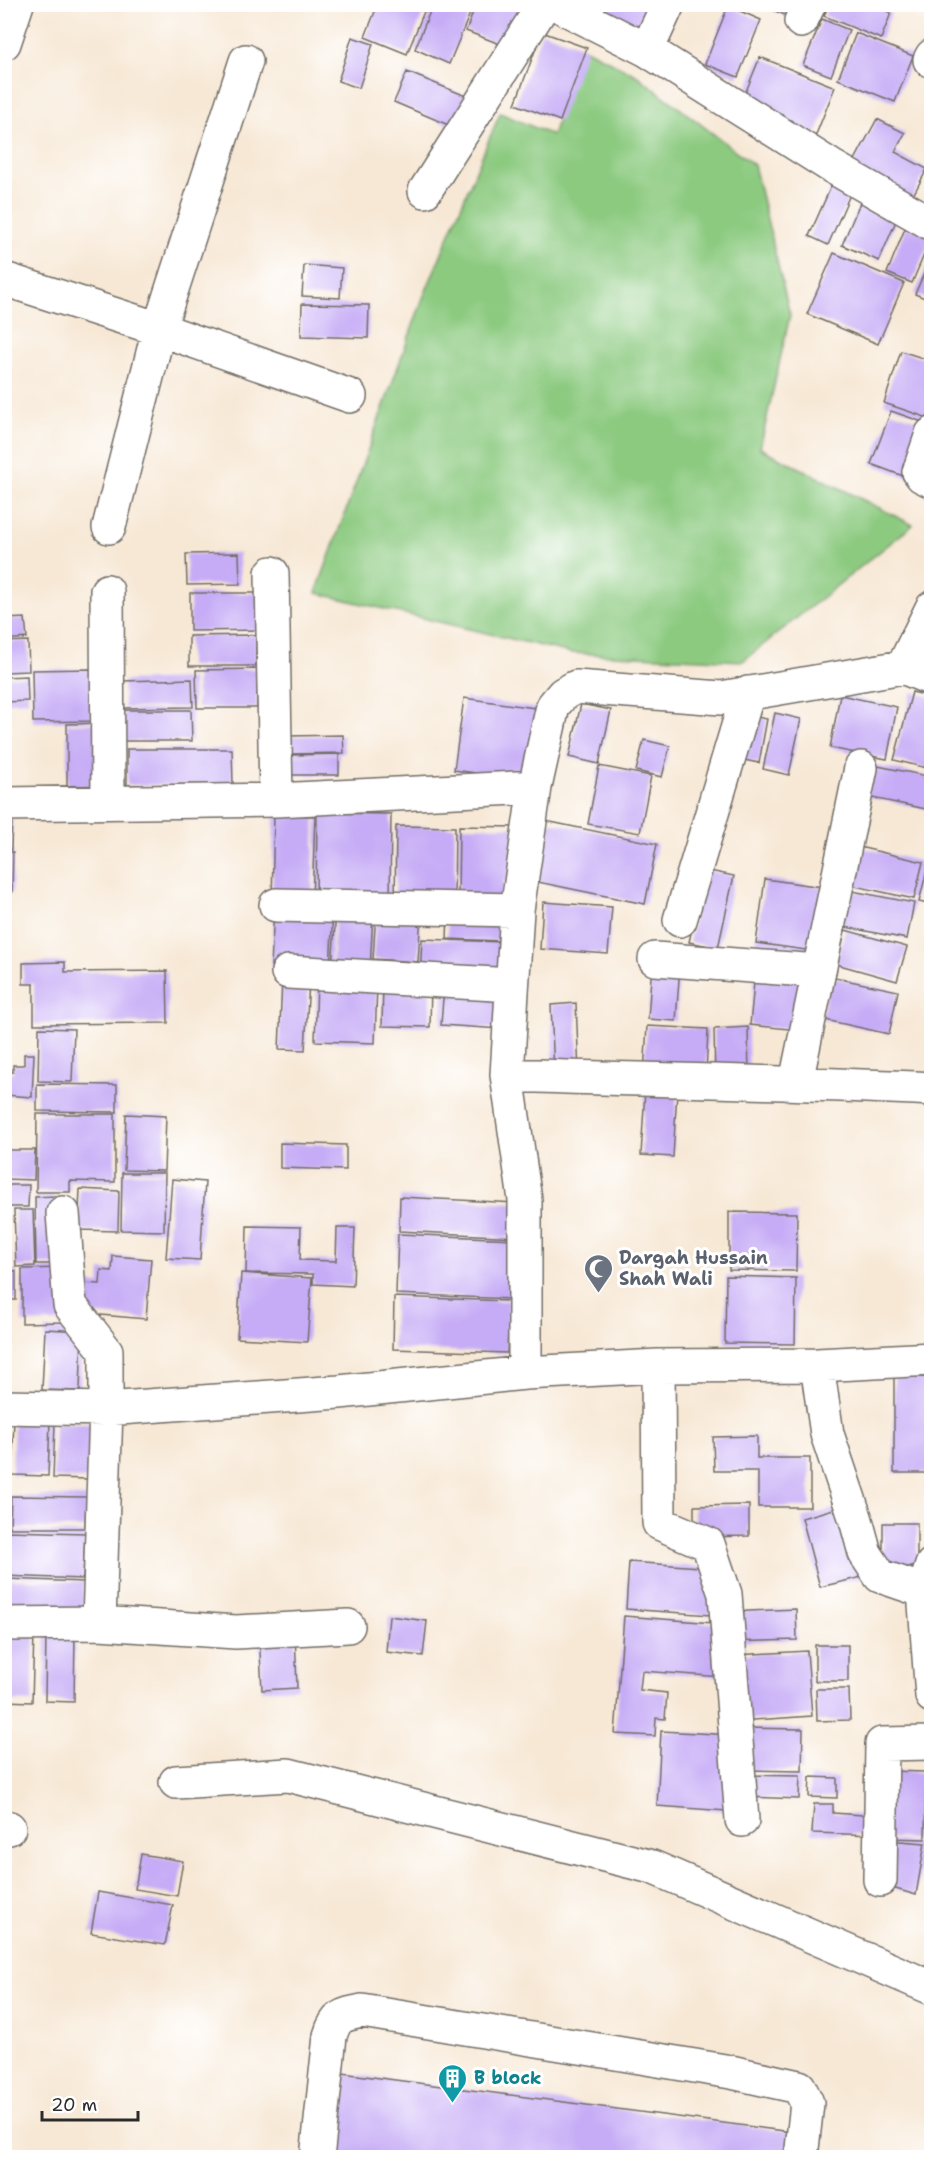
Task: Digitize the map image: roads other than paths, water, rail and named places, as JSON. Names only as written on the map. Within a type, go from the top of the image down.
[{"type":"street","points":[[4,43],[17,4]]},
{"type":"street","points":[[426,191],[544,4]]},
{"type":"street","points":[[556,4],[647,50],[831,166],[932,224]]},
{"type":"street","points":[[647,50],[668,4]]},
{"type":"street","points":[[109,527],[159,329],[246,61]]},
{"type":"street","points":[[4,279],[159,329],[350,396]]},
{"type":"street","points":[[932,434],[919,472],[921,476],[932,481]]},
{"type":"street","points":[[272,573],[276,800]]},
{"type":"street","points":[[107,591],[108,802]]},
{"type":"street","points":[[525,1373],[525,1200],[507,1075],[517,910],[535,787],[553,705],[563,694],[576,687],[721,698],[917,673],[932,608]]},
{"type":"street","points":[[680,920],[748,693]]},
{"type":"street","points":[[796,1082],[861,768]]},
{"type":"street","points":[[4,804],[276,800],[535,787]]},
{"type":"street","points":[[276,904],[517,910]]},
{"type":"street","points":[[655,959],[819,970]]},
{"type":"street","points":[[288,972],[512,985]]},
{"type":"street","points":[[507,1075],[710,1082],[796,1082],[932,1089]]},
{"type":"street","points":[[63,1213],[70,1305],[106,1351],[99,1623]]},
{"type":"street","points":[[4,1407],[106,1409],[371,1390],[525,1373],[658,1366],[817,1365],[932,1359]]},
{"type":"street","points":[[817,1365],[827,1434],[865,1553],[880,1576],[928,1578],[932,1696]]},
{"type":"street","points":[[658,1366],[659,1523],[708,1544],[725,1594],[742,1820]]},
{"type":"street","points":[[4,1624],[99,1623],[236,1632],[348,1626]]},
{"type":"street","points":[[880,1880],[882,1744],[932,1743]]},
{"type":"street","points":[[176,1782],[288,1775],[652,1867],[932,1988]]},
{"type":"street","points":[[317,2157],[330,2036],[334,2024],[343,2014],[362,2011],[732,2072],[799,2087],[807,2103],[801,2157]]},
{"type":"place","name":"Dargah Hussain Shah Wali","points":[[598,1294]]},
{"type":"place","name":"B block","points":[[453,2104]]}]
